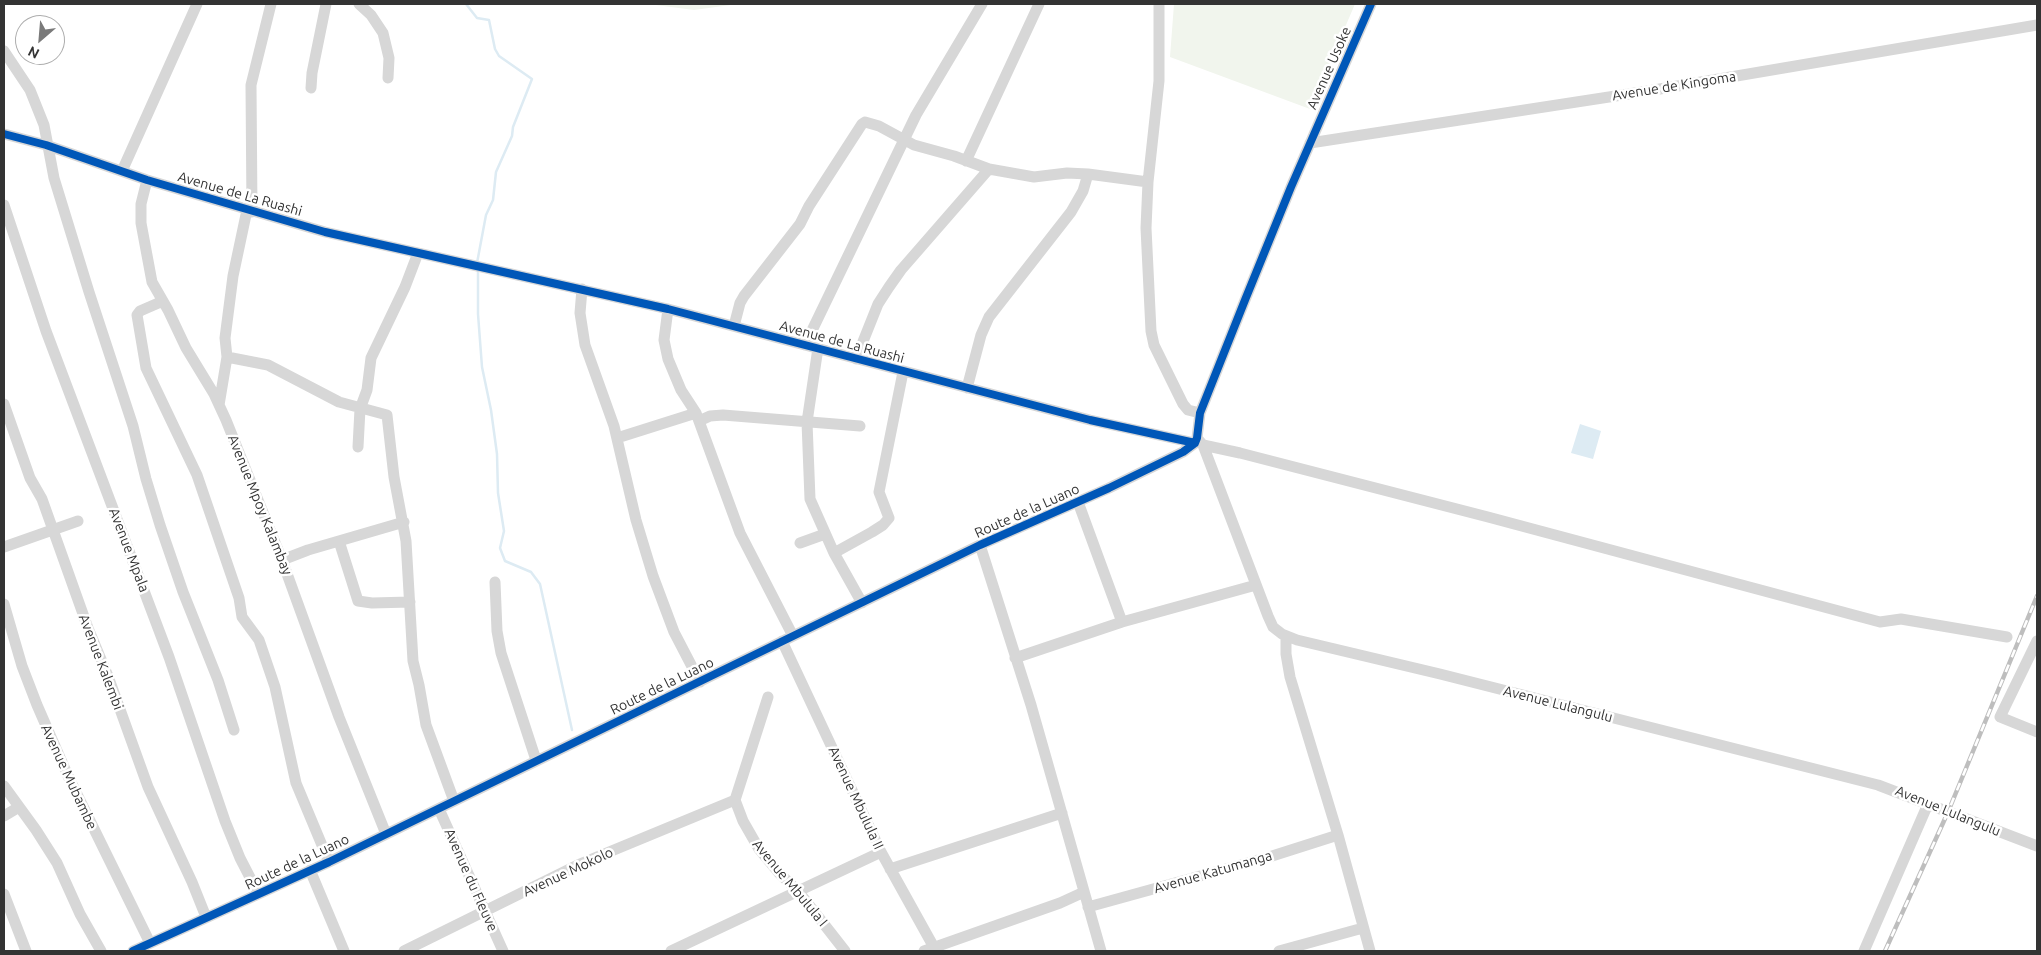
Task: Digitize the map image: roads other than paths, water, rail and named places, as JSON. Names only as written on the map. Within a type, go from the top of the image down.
[{"type":"street","points":[[122,171],[198,4]]},
{"type":"street","points":[[219,405],[227,357],[225,338],[233,276],[250,211],[251,85],[272,4]]},
{"type":"street","points":[[312,88],[312,73],[326,4]]},
{"type":"street","points":[[359,4],[371,16],[382,33],[389,58],[388,78]]},
{"type":"street","points":[[806,345],[920,107],[982,4]]},
{"type":"street","points":[[966,161],[1039,4]]},
{"type":"street","points":[[1159,4],[1158,81],[1148,182],[1146,253],[1151,331],[1154,344],[1183,404],[1188,410],[1200,412]]},
{"type":"street","name":"Avenue Usoke","points":[[1198,442],[1200,412],[1310,143],[1371,4]]},
{"type":"street","name":"Avenue de Kingoma","points":[[1310,143],[1648,91],[2037,24]]},
{"type":"street","points":[[4,50],[30,90],[44,125],[46,145],[88,292],[133,426],[160,525],[183,592],[218,680],[234,730]]},
{"type":"street","points":[[734,326],[737,310],[744,296],[800,224],[809,206],[862,124],[869,122],[919,147],[989,170],[1034,177],[1067,173],[1148,182]]},
{"type":"street","name":"Avenue de La Ruashi","points":[[4,134],[46,145],[147,180],[325,232],[668,309],[1090,420],[1198,442],[1880,622],[1901,619],[2006,637]]},
{"type":"street","points":[[856,359],[878,304],[889,287],[901,270],[989,170]]},
{"type":"street","points":[[967,388],[981,335],[989,317],[1071,212],[1083,191],[1088,174]]},
{"type":"street","name":"Avenue Mpoy Kalambay","points":[[147,180],[141,204],[142,223],[150,274],[155,288],[163,300],[186,348],[219,405],[282,560],[339,717],[386,834]]},
{"type":"street","name":"Avenue Mpala","points":[[4,205],[46,331],[169,657],[225,821],[240,858],[258,893]]},
{"type":"street","points":[[358,448],[360,409],[367,390],[371,358],[405,287],[418,253]]},
{"type":"street","points":[[582,289],[580,313],[582,334],[617,438],[636,520],[652,576],[674,632],[700,682]]},
{"type":"street","points":[[163,300],[140,311],[137,315],[146,368],[197,475],[239,598],[242,617],[259,640],[275,687],[296,783],[328,862]]},
{"type":"street","points":[[668,309],[664,340],[665,350],[681,390],[698,417],[740,533],[793,636]]},
{"type":"street","points":[[818,348],[807,422],[810,499],[834,553],[862,602]]},
{"type":"street","points":[[227,357],[268,365],[336,401],[384,414],[388,418],[394,477],[404,522],[409,568],[412,661],[419,685],[426,725],[454,801]]},
{"type":"street","points":[[834,553],[884,525],[889,518],[879,492],[904,372]]},
{"type":"street","name":"Avenue Kalembi","points":[[4,404],[30,478],[42,498],[52,530],[148,787],[192,882],[206,918]]},
{"type":"street","points":[[617,438],[698,417],[723,415],[860,426]]},
{"type":"street","points":[[1198,442],[1273,627],[1286,636],[1286,654],[1290,677],[1338,834],[1370,951]]},
{"type":"street","name":"Route de la Luano","points":[[133,951],[439,809],[980,545],[1078,502],[1175,456],[1198,442]]},
{"type":"street","points":[[1078,502],[1122,622]]},
{"type":"street","points":[[4,547],[78,521]]},
{"type":"street","points":[[282,560],[404,522]]},
{"type":"street","points":[[800,543],[825,534]]},
{"type":"street","points":[[339,541],[358,601],[366,603],[410,602]]},
{"type":"street","points":[[980,545],[1031,705],[1101,951]]},
{"type":"street","points":[[495,582],[497,631],[501,653],[536,760]]},
{"type":"street","points":[[1015,658],[1122,622],[1256,585]]},
{"type":"street","name":"Avenue Mubambe","points":[[4,604],[22,666],[44,723],[150,943]]},
{"type":"street","name":"Avenue Lulangulu","points":[[1286,636],[1813,767],[1885,787],[2037,846]]},
{"type":"street","name":"Avenue Mbulula II","points":[[782,641],[881,852],[931,950]]},
{"type":"street","points":[[2037,642],[2032,661],[2000,716],[2037,732]]},
{"type":"street","points":[[735,800],[768,697]]},
{"type":"street","points":[[4,786],[57,863],[80,914],[101,951]]},
{"type":"street","name":"Avenue Mbulula I","points":[[735,800],[743,821],[759,849],[779,873],[798,891],[845,951]]},
{"type":"street","name":"Avenue Mokolo","points":[[404,951],[580,864],[735,800]]},
{"type":"street","points":[[1864,951],[1928,804]]},
{"type":"street","points":[[4,816],[19,807]]},
{"type":"street","name":"Avenue du Fleuve","points":[[439,809],[503,951]]},
{"type":"street","points":[[890,869],[1062,813]]},
{"type":"street","name":"Avenue Katumanga","points":[[1088,907],[1269,857],[1338,834]]},
{"type":"street","points":[[671,951],[881,852]]},
{"type":"street","points":[[310,870],[344,951]]},
{"type":"street","points":[[931,950],[1054,905],[1084,892]]},
{"type":"street","points":[[4,894],[26,951]]},
{"type":"street","points":[[1279,951],[1363,928]]},
{"type":"waterway","points":[[466,4],[477,18],[489,20],[495,49],[499,56],[532,79],[513,127],[512,136],[496,172],[493,200],[486,215],[477,263]]},
{"type":"waterway","points":[[478,269],[478,314],[482,367],[491,410],[497,454],[498,493],[504,531],[500,548],[505,561],[531,572],[540,584],[572,730]]},
{"type":"railway","points":[[1885,951],[1948,812],[2037,596]]}]
